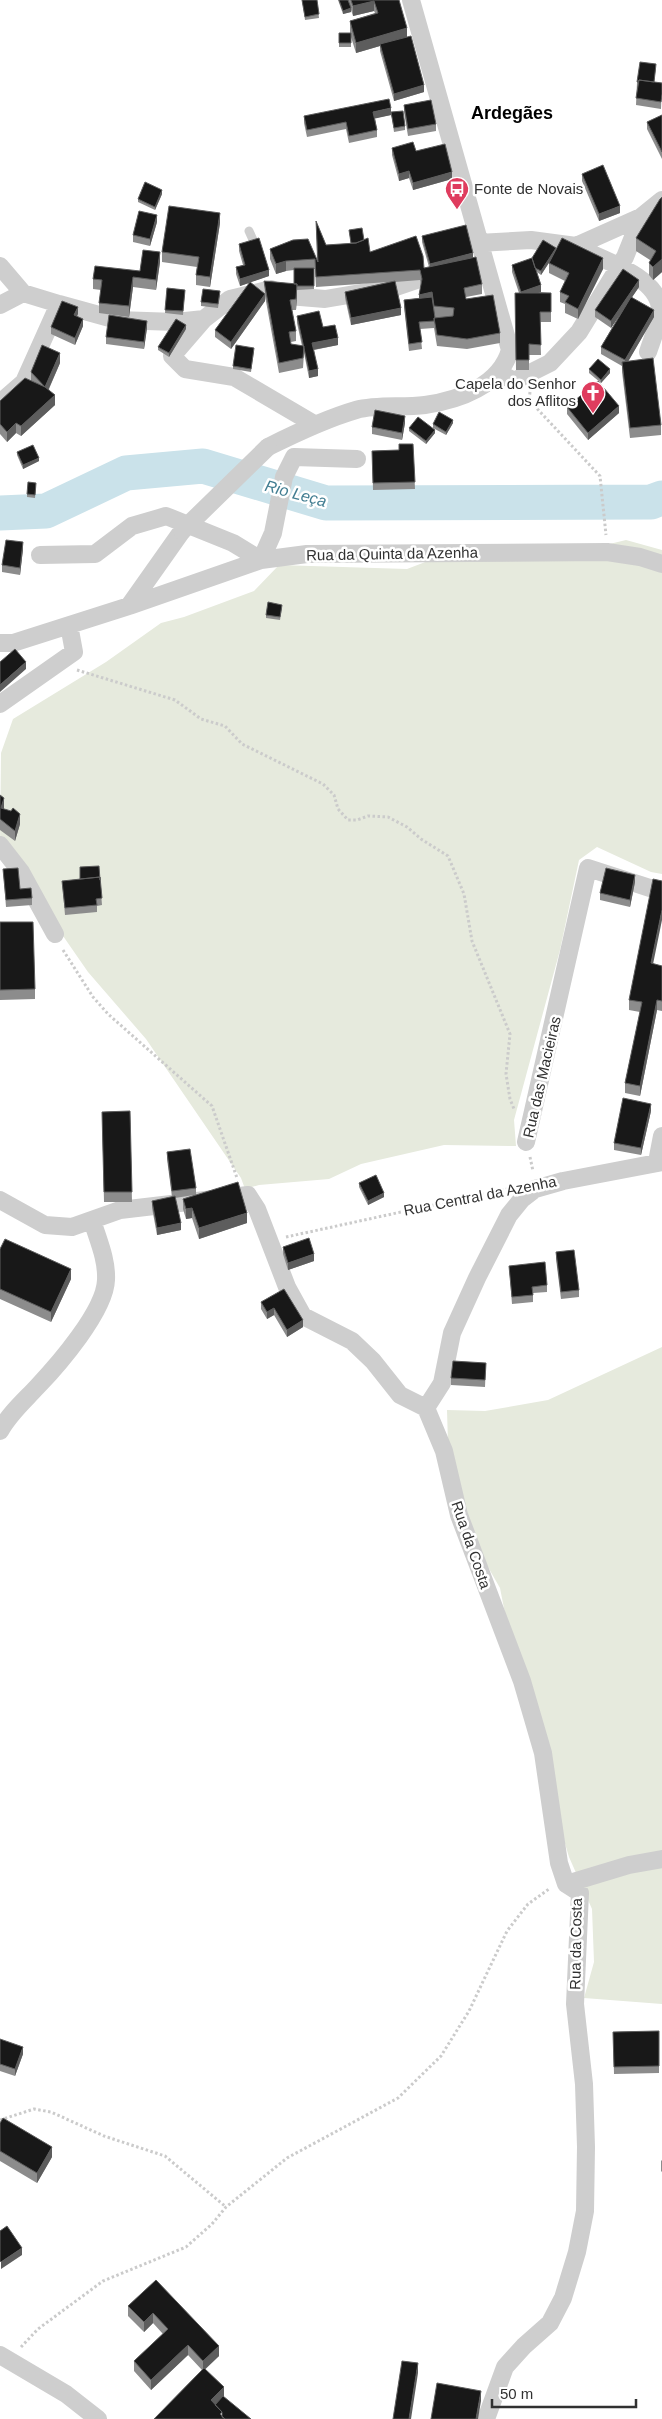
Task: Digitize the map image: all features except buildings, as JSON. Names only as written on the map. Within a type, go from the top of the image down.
[{"type":"street","points":[[129,606],[182,532],[268,447],[314,424],[358,410],[425,405],[470,394],[499,373],[507,362],[510,350],[411,0]]},
{"type":"street","points":[[576,246],[641,217],[662,200]]},
{"type":"street","points":[[499,373],[514,381],[550,363],[579,332],[619,266],[641,217]]},
{"type":"street","points":[[314,424],[234,377],[184,369],[172,356],[204,319],[230,299],[270,284],[288,296],[325,299],[396,287],[461,265],[481,250],[531,240],[576,246],[619,266],[652,287],[660,310],[648,352]]},
{"type":"street","points":[[0,266],[23,293],[117,320],[176,322],[204,319]]},
{"type":"street","points":[[0,305],[23,293]]},
{"type":"street","points":[[0,404],[24,382],[58,304]]},
{"type":"street","points":[[40,555],[95,554],[132,526],[166,516],[233,543],[261,560],[273,534],[284,477],[294,457],[357,459]]},
{"type":"street","name":"Rua da Quinta da Azenha","points":[[0,643],[13,643],[129,606],[261,560],[307,554],[607,552],[640,557],[662,564]]},
{"type":"street","points":[[0,704],[74,652],[69,625]]},
{"type":"street","points":[[0,845],[21,872],[55,934]]},
{"type":"street","name":"Rua das Macieiras","points":[[526,1142],[588,868],[662,892]]},
{"type":"street","points":[[660,1162],[662,1136]]},
{"type":"street","name":"Rua Central da Azenha","points":[[535,1189],[562,1181],[660,1162]]},
{"type":"street","points":[[0,1200],[45,1225],[72,1227],[120,1210],[248,1195],[258,1209],[286,1287],[303,1316],[352,1341],[373,1361],[400,1395],[426,1408],[442,1383],[452,1333],[498,1234],[508,1215],[535,1189]]},
{"type":"street","points":[[0,1431],[14,1411],[60,1362],[94,1314],[106,1282],[104,1259],[92,1220]]},
{"type":"street","name":"Rua da Costa","points":[[426,1408],[444,1451],[466,1534],[522,1680],[543,1753],[559,1863],[566,1884],[580,1893],[575,2004],[584,2084],[586,2147],[585,2211],[577,2252],[563,2298],[550,2323],[524,2346],[505,2367],[486,2419]]},
{"type":"street","points":[[566,1884],[629,1865],[662,1859]]},
{"type":"street","points":[[4,2357],[66,2394],[98,2419]]},
{"type":"lane","points":[[248,230],[263,263]]},
{"type":"path","points":[[550,363],[538,382],[530,389],[530,400],[600,476],[605,519]]},
{"type":"path","points":[[58,664],[175,700],[201,718],[225,726],[242,744],[323,784],[334,796],[338,809],[348,820],[357,820],[368,816],[388,817],[407,826],[421,839],[448,856],[464,894],[472,941],[510,1034],[506,1074],[510,1098],[516,1113]]},
{"type":"path","points":[[55,934],[93,997],[108,1014],[212,1106],[238,1181],[248,1195]]},
{"type":"path","name":"Rua das Macieiras","points":[[526,1142],[534,1173],[535,1189]]},
{"type":"path","name":"Rua Central da Azenha","points":[[270,1242],[303,1232],[487,1192],[520,1188],[535,1189]]},
{"type":"path","points":[[4,2357],[38,2329],[103,2281],[186,2247],[212,2224],[226,2207],[287,2158],[398,2098],[441,2056],[468,2011],[507,1931],[528,1904],[540,1893],[566,1884]]},
{"type":"path","points":[[0,2120],[34,2109],[51,2112],[104,2136],[165,2156],[226,2207]]},
{"type":"shaded area","points":[[626,540],[662,550],[662,874],[651,872],[597,847],[579,860],[560,950],[514,1120],[516,1146],[444,1145],[361,1164],[329,1179],[259,1185],[245,1189],[241,1178],[146,1039],[88,972],[0,845],[1,753],[13,719],[106,662],[161,623],[184,617],[254,591],[279,565],[407,569],[441,556],[563,561],[585,559],[589,549]]},
{"type":"shaded area","points":[[662,1347],[662,2004],[584,1998],[594,1962],[592,1909],[569,1857],[544,1773],[515,1664],[500,1588],[468,1532],[448,1444],[447,1410],[485,1411],[548,1400]]},
{"type":"waterway","name":"Rio Leça","points":[[0,513],[46,511],[126,473],[203,466],[326,503],[651,502],[662,498]]},
{"type":"place","name":"Fonte de Novais","points":[[457,210]]},
{"type":"place","name":"Capela do Senhor dos Aflitos","points":[[593,414]]},
{"type":"district","name":"Ardegães","points":[[512,113]]}]
